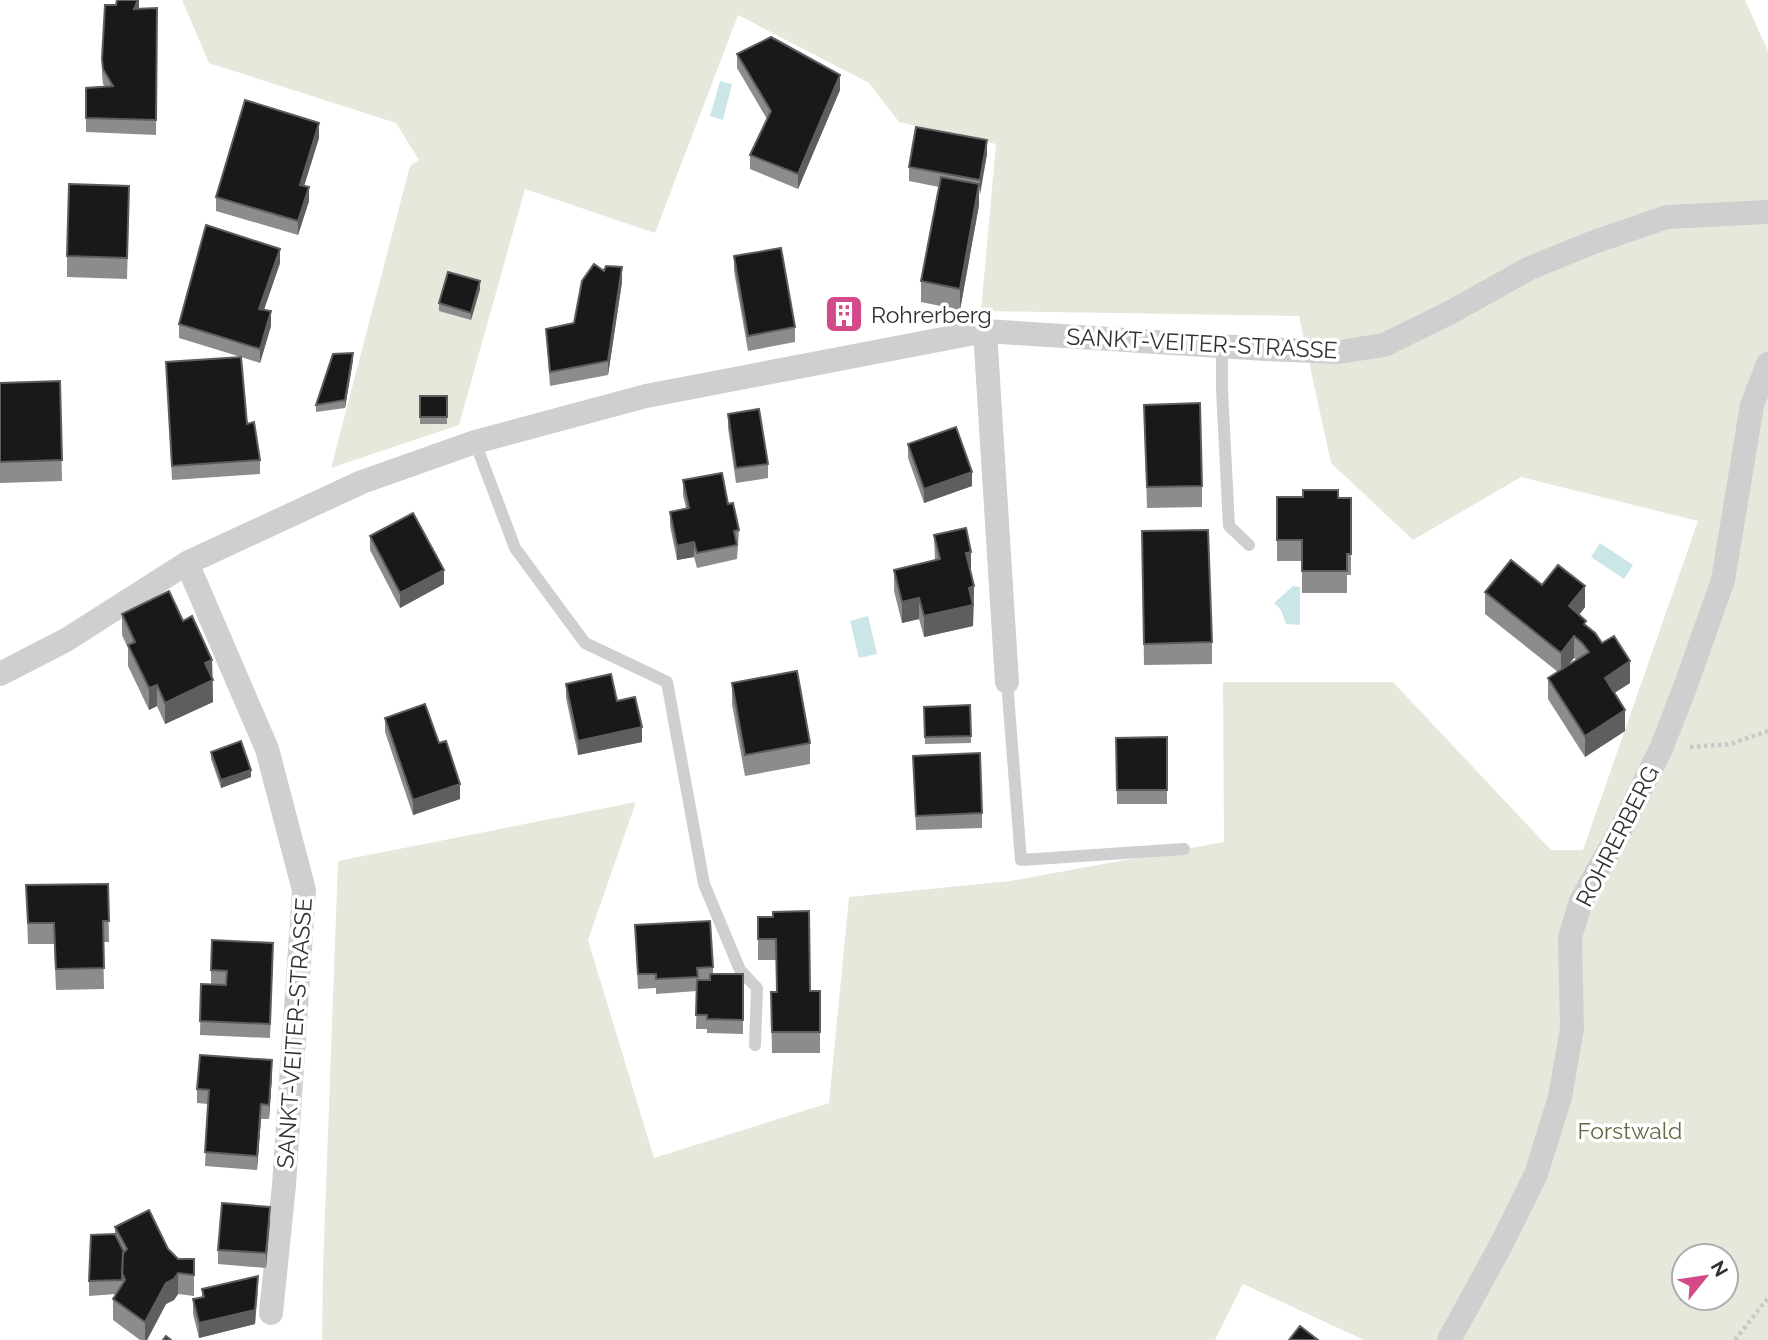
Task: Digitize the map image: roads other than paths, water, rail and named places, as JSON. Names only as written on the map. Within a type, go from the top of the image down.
[{"type":"street","name":"SANKT-VEITER-STRASSE","points":[[0,674],[66,640],[187,563],[362,482],[475,442],[646,396],[985,331],[1339,352],[1384,345],[1453,311],[1530,268],[1594,242],[1667,218],[1768,212]]},
{"type":"street","points":[[985,331],[1007,682]]},
{"type":"street","name":"ROHRERBERG","points":[[1449,1340],[1536,1174],[1560,1097],[1572,1029],[1570,937],[1581,901],[1661,749],[1723,580],[1752,405],[1768,364]]},
{"type":"street","name":"SANKT-VEITER-STRASSE","points":[[187,563],[267,749],[304,890],[284,1185],[271,1313]]},
{"type":"lane","points":[[1222,346],[1229,526],[1249,545]]},
{"type":"lane","points":[[475,442],[514,548],[585,643],[667,682],[704,884],[740,970],[757,988],[755,1045]]},
{"type":"lane","points":[[1007,682],[1021,860],[1184,849]]},
{"type":"water","points":[[720,81],[732,84],[723,120],[710,116]]},
{"type":"water","points":[[1600,543],[1633,565],[1624,579],[1591,557]]},
{"type":"water","points":[[1293,586],[1300,587],[1300,625],[1286,624],[1281,610],[1274,603]]},
{"type":"water","points":[[868,616],[877,654],[859,658],[850,621]]},
{"type":"place","name":"Rohrerberg","points":[[844,314]]},
{"type":"park label","name":"Forstwald","points":[[1630,1130]]}]
